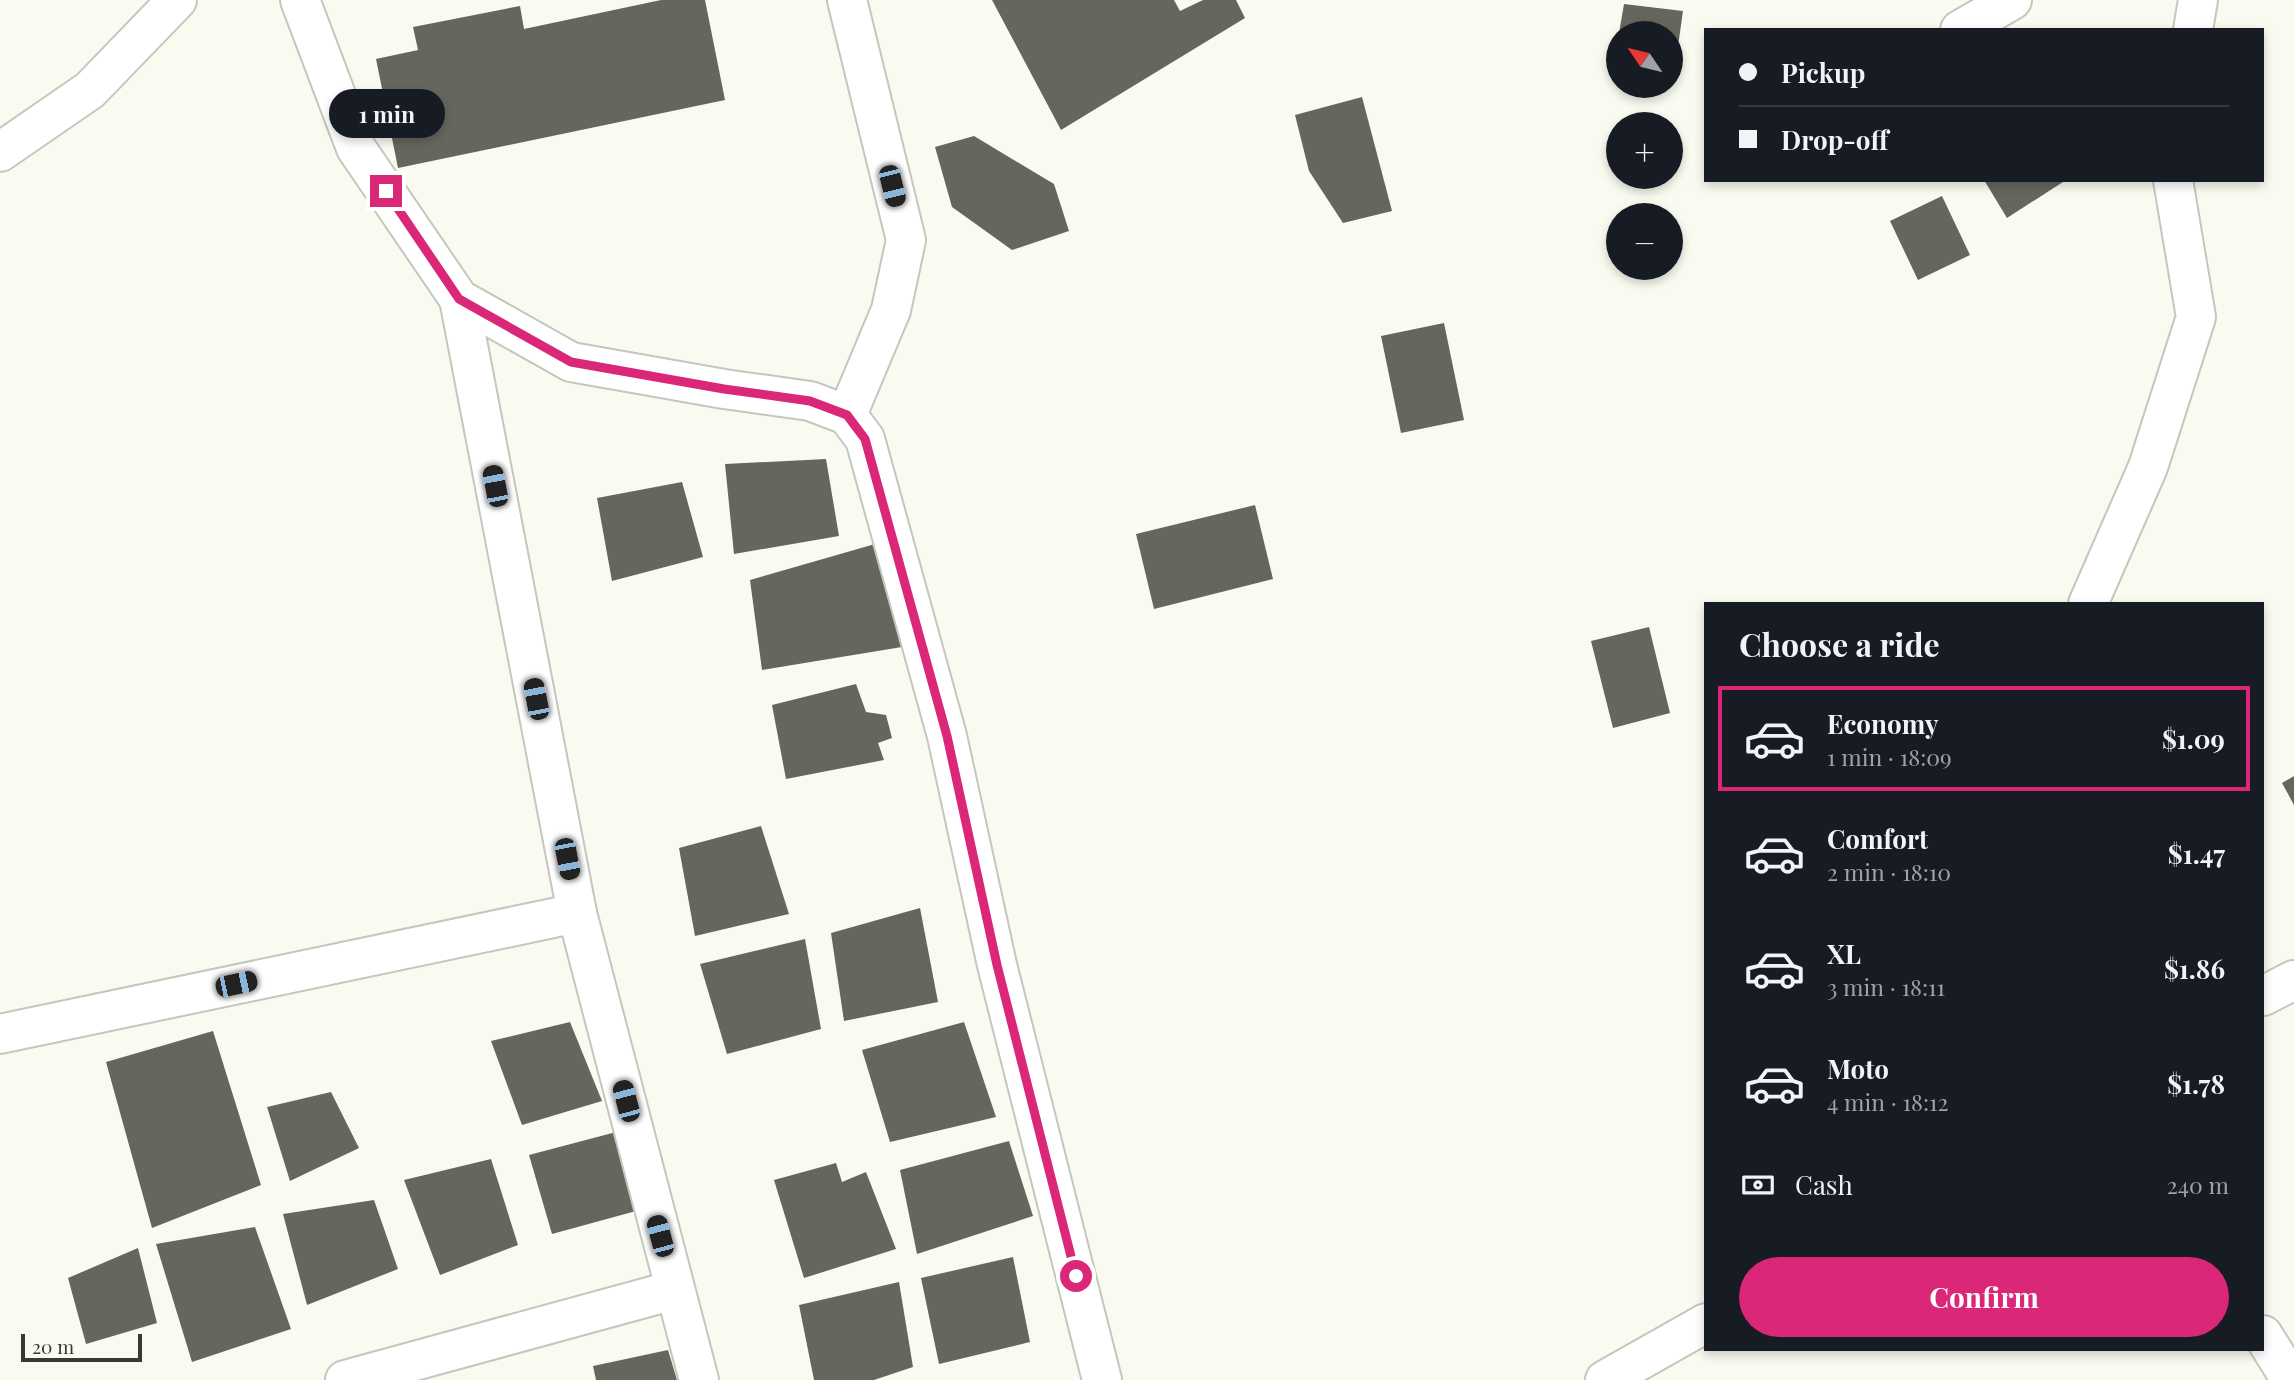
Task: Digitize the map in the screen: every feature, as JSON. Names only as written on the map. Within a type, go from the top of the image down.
[{"type":"street","points":[[0,152],[90,90],[177,0]]},
{"type":"street","points":[[300,0],[356,148],[459,299],[577,913],[699,1380]]},
{"type":"street","points":[[847,0],[906,240],[891,310],[847,415]]},
{"type":"street","points":[[1963,28],[2012,0]]},
{"type":"street","points":[[2193,28],[2197,0]]},
{"type":"street","points":[[2089,602],[2148,467],[2196,317],[2173,182]]},
{"type":"street","points":[[459,299],[571,362],[810,401],[847,415],[865,439],[947,736],[997,965],[1102,1380]]},
{"type":"street","points":[[0,1034],[577,913]]},
{"type":"street","points":[[2264,995],[2294,980]]},
{"type":"street","points":[[345,1380],[674,1290]]},
{"type":"street","points":[[1605,1380],[1704,1324]]},
{"type":"street","points":[[2264,1337],[2291,1380]]},
{"type":"building","points":[[661,0],[705,0],[725,100],[398,168],[376,59],[418,50],[413,27],[520,6],[524,29]]},
{"type":"building","points":[[992,0],[1174,0],[1180,11],[1203,0],[1236,0],[1245,18],[1061,130]]},
{"type":"building","points":[[1624,4],[1683,11],[1682,21],[1621,21]]},
{"type":"building","points":[[1362,97],[1392,211],[1343,223],[1309,171],[1295,115]]},
{"type":"building","points":[[974,136],[1054,184],[1069,231],[1012,250],[952,207],[935,147]]},
{"type":"building","points":[[1985,182],[2063,182],[2007,218]]},
{"type":"building","points":[[1942,196],[1970,255],[1918,280],[1890,221]]},
{"type":"building","points":[[1444,323],[1464,420],[1401,433],[1381,336]]},
{"type":"building","points":[[826,459],[839,536],[734,554],[725,464]]},
{"type":"building","points":[[682,482],[703,557],[612,581],[597,498]]},
{"type":"building","points":[[1255,505],[1273,579],[1154,609],[1136,534]]},
{"type":"building","points":[[882,542],[908,646],[762,670],[750,580]]},
{"type":"building","points":[[1649,627],[1670,713],[1613,728],[1591,641]]},
{"type":"building","points":[[856,684],[866,712],[886,715],[892,738],[878,743],[884,760],[786,779],[772,705]]},
{"type":"building","points":[[2294,776],[2294,805],[2282,783]]},
{"type":"building","points":[[761,826],[789,914],[695,936],[679,848]]},
{"type":"building","points":[[920,908],[938,1002],[844,1021],[831,933]]},
{"type":"building","points":[[805,939],[821,1029],[727,1054],[700,964]]},
{"type":"building","points":[[570,1022],[602,1101],[522,1125],[491,1041]]},
{"type":"building","points":[[964,1022],[996,1117],[890,1142],[862,1050]]},
{"type":"building","points":[[213,1031],[261,1185],[152,1228],[106,1062]]},
{"type":"building","points":[[331,1092],[359,1148],[290,1181],[267,1107]]},
{"type":"building","points":[[620,1131],[636,1211],[552,1234],[529,1155]]},
{"type":"building","points":[[1009,1141],[1033,1216],[917,1254],[900,1170]]},
{"type":"building","points":[[491,1159],[518,1245],[440,1275],[404,1180]]},
{"type":"building","points":[[836,1163],[842,1182],[866,1172],[896,1249],[804,1278],[774,1180]]},
{"type":"building","points":[[374,1200],[398,1269],[307,1305],[283,1214]]},
{"type":"building","points":[[255,1227],[291,1329],[192,1362],[156,1244]]},
{"type":"building","points":[[138,1248],[157,1323],[86,1344],[68,1278]]},
{"type":"building","points":[[1013,1257],[1030,1342],[939,1364],[921,1278]]},
{"type":"building","points":[[899,1282],[913,1367],[874,1380],[814,1380],[799,1305]]},
{"type":"building","points":[[668,1350],[677,1380],[596,1380],[593,1366]]},
{"type":"route","points":[[386,191],[459,299],[571,362],[810,401],[847,415],[865,439],[947,736],[997,965],[1076,1276]]}]
